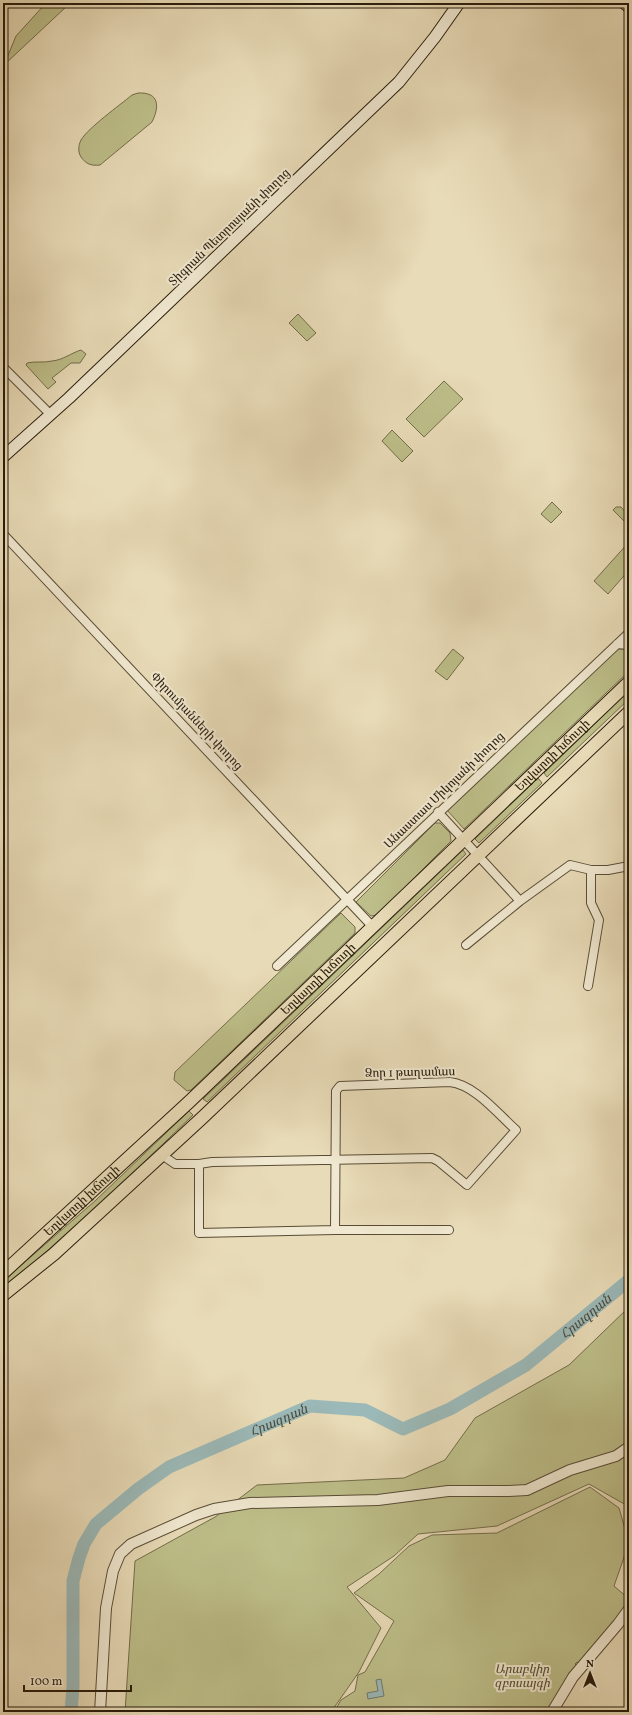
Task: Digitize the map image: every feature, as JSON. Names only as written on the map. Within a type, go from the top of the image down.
[{"type":"main road","name":"Տիգրան Պետրոսյանի փողոց","points":[[3,457],[388,84],[428,38],[453,3]]},
{"type":"main road","name":"Տիգրան Պետրոսյանի փողոց","points":[[3,451],[48,413],[334,146],[399,82],[436,37],[459,3]]},
{"type":"main road","points":[[624,3],[629,7]]},
{"type":"main road","name":"Եղվարդի խճուղի","points":[[3,1273],[190,1102],[372,926],[629,682]]},
{"type":"main road","name":"Եղվարդի խճուղի","points":[[3,1295],[54,1254],[202,1118],[629,712]]},
{"type":"main road","points":[[190,1102],[202,1118]]},
{"type":"street","points":[[3,367],[48,413]]},
{"type":"street","name":"Փիրումյանների փողոց","points":[[3,534],[372,926]]},
{"type":"street","name":"Անաստաս Միկոյանի փողոց","points":[[277,966],[629,632]]},
{"type":"street","points":[[617,644],[629,645]]},
{"type":"street","points":[[438,812],[520,901]]},
{"type":"street","points":[[466,945],[520,901],[570,865],[591,870],[608,870],[629,866]]},
{"type":"street","points":[[588,986],[597,939],[598,920],[591,903],[591,870]]},
{"type":"street","name":"Ձոր 1 թաղամաս","points":[[162,1155],[175,1164],[199,1164],[212,1162],[335,1160],[432,1158],[438,1161],[467,1185],[516,1130],[473,1091],[461,1083],[450,1082],[340,1086],[336,1091],[335,1160],[335,1230]]},
{"type":"street","points":[[199,1164],[199,1233],[335,1230],[449,1230]]},
{"type":"street","points":[[100,1712],[106,1608],[113,1571],[120,1554],[131,1544],[196,1515],[214,1509],[250,1503],[378,1500],[448,1491],[527,1490],[570,1470],[616,1456],[629,1447]]},
{"type":"street","points":[[552,1712],[573,1677],[629,1609]]},
{"type":"green space","points":[[46,3],[65,3],[67,6],[4,65],[16,36]]},
{"type":"green space","points":[[138,93],[150,95],[156,101],[157,106],[152,122],[100,165],[89,164],[80,155],[79,149],[81,140],[97,123],[132,95]]},
{"type":"green space","points":[[298,314],[316,333],[307,341],[289,323]]},
{"type":"green space","points":[[81,350],[86,354],[80,363],[71,363],[52,378],[56,382],[48,389],[26,365],[30,362],[56,360]]},
{"type":"green space","points":[[444,381],[463,399],[424,437],[406,419]]},
{"type":"green space","points":[[392,430],[413,451],[402,462],[382,441]]},
{"type":"green space","points":[[552,502],[562,512],[551,523],[541,514]]},
{"type":"green space","points":[[616,507],[621,507],[629,516],[629,526],[613,510]]},
{"type":"green space","points":[[629,542],[629,570],[608,594],[594,581]]},
{"type":"green space","points":[[453,649],[464,658],[447,680],[435,671]]},
{"type":"green space","points":[[618,649],[629,649],[629,671],[464,829],[447,810]]},
{"type":"green space","points":[[629,691],[629,699],[547,777],[544,773]]},
{"type":"green space","points":[[538,778],[542,783],[479,843],[475,839]]},
{"type":"green space","points":[[435,823],[440,823],[450,833],[451,841],[377,915],[371,916],[356,902]]},
{"type":"green space","points":[[463,850],[466,854],[207,1102],[203,1099]]},
{"type":"green space","points":[[341,913],[355,927],[355,933],[191,1090],[187,1091],[174,1080],[175,1072]]},
{"type":"green space","points":[[189,1111],[193,1115],[123,1182],[3,1289],[3,1281],[96,1200]]},
{"type":"green space","points":[[629,1307],[629,1517],[626,1505],[589,1484],[497,1526],[418,1534],[394,1556],[347,1587],[381,1628],[359,1672],[331,1712],[125,1712],[135,1561],[215,1517],[257,1485],[404,1478],[445,1460],[475,1418],[569,1365]]},
{"type":"green space","name":"Արաբկիր զբոսայգի","points":[[590,1487],[619,1508],[629,1543],[614,1586],[629,1599],[623,1613],[608,1632],[580,1664],[577,1662],[575,1664],[578,1667],[548,1712],[334,1712],[341,1700],[355,1691],[358,1675],[365,1672],[394,1621],[354,1593],[379,1574],[409,1546],[432,1535],[497,1533]]},
{"type":"water","points":[[381,1679],[384,1696],[368,1699],[367,1693],[378,1691],[376,1680]]},
{"type":"waterway","name":"Հրազդան","points":[[71,1712],[73,1686],[73,1581],[79,1558],[84,1544],[96,1524],[138,1489],[169,1467],[310,1406],[365,1410],[403,1429],[450,1409],[526,1365],[629,1280]]}]
